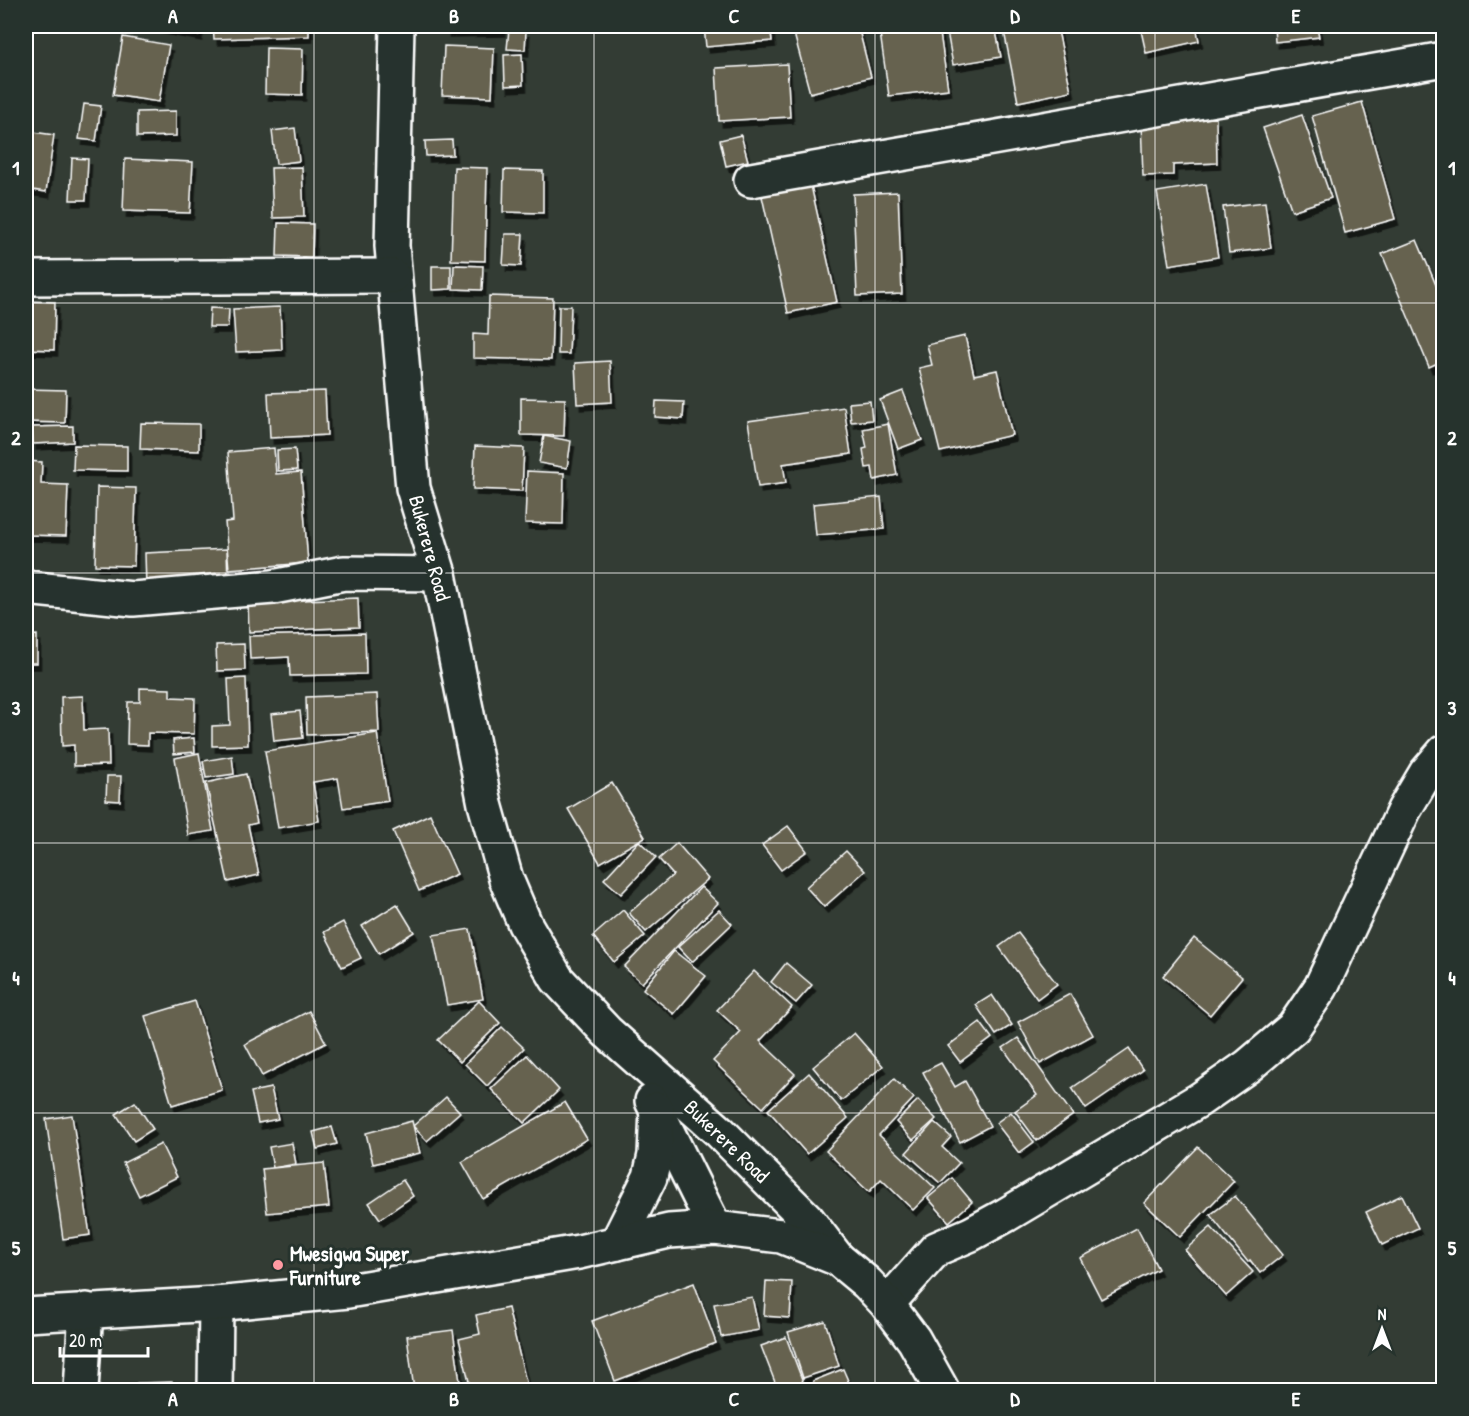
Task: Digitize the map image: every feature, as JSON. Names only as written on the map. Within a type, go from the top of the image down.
[{"type":"street","name":"Bukerere Road","points":[[397,26],[393,276],[414,488],[439,574],[485,804],[506,879],[525,924],[557,979],[607,1032],[720,1132],[808,1220],[838,1259],[867,1283],[887,1304],[914,1340],[942,1390]]},
{"type":"street","points":[[751,180],[1443,59]]},
{"type":"street","points":[[26,278],[393,276]]},
{"type":"street","points":[[26,588],[133,599],[273,587],[344,573],[439,574]]},
{"type":"street","points":[[887,1304],[936,1249],[1006,1215],[1199,1101],[1248,1066],[1293,1028],[1320,987],[1404,810],[1426,773],[1443,752]]},
{"type":"street","name":"Bukerere Road","points":[[607,1032],[657,1109],[714,1228]]},
{"type":"street","points":[[617,1243],[650,1177],[655,1155],[657,1109]]},
{"type":"street","name":"Bukerere Road","points":[[26,1315],[216,1304],[348,1291],[475,1271],[669,1231],[714,1228],[781,1236],[838,1259]]},
{"type":"street","points":[[214,1390],[216,1304]]},
{"type":"street","points":[[81,1390],[86,1310]]},
{"type":"building","points":[[151,26],[200,26],[198,35]]},
{"type":"building","points":[[213,26],[309,26],[309,36],[214,39]]},
{"type":"building","points":[[446,26],[501,26],[501,30],[446,31]]},
{"type":"building","points":[[704,26],[770,26],[772,41],[706,47]]},
{"type":"building","points":[[808,26],[858,26],[871,77],[810,93],[793,30]]},
{"type":"building","points":[[939,26],[948,89],[889,96],[880,33]]},
{"type":"building","points":[[946,26],[995,26],[1001,57],[953,65]]},
{"type":"building","points":[[1003,26],[1057,26],[1071,91],[1018,102]]},
{"type":"building","points":[[1140,26],[1196,26],[1199,41],[1146,53]]},
{"type":"building","points":[[1274,26],[1317,26],[1319,37],[1275,42]]},
{"type":"building","points":[[509,29],[526,31],[525,50],[507,49]]},
{"type":"building","points":[[123,37],[169,45],[159,102],[113,95]]},
{"type":"building","points":[[444,46],[494,48],[492,97],[442,95]]},
{"type":"building","points":[[266,48],[303,49],[302,95],[265,94]]},
{"type":"building","points":[[522,54],[523,85],[505,86],[504,55]]},
{"type":"building","points":[[787,64],[790,117],[719,121],[716,68]]},
{"type":"building","points":[[1362,102],[1395,219],[1345,233],[1312,116]]},
{"type":"building","points":[[84,104],[101,106],[96,141],[79,139]]},
{"type":"building","points":[[176,111],[176,136],[137,137],[137,112]]},
{"type":"building","points":[[1302,115],[1331,198],[1292,211],[1263,128]]},
{"type":"building","points":[[1216,118],[1217,163],[1173,165],[1173,175],[1143,176],[1141,121]]},
{"type":"building","points":[[295,128],[299,161],[276,164],[272,131]]},
{"type":"building","points":[[26,131],[54,135],[46,192],[26,189]]},
{"type":"building","points":[[741,135],[748,161],[726,166],[720,140]]},
{"type":"building","points":[[452,140],[453,155],[426,156],[425,141]]},
{"type":"building","points":[[72,158],[88,159],[86,200],[70,200]]},
{"type":"building","points":[[125,159],[193,162],[190,213],[123,211]]},
{"type":"building","points":[[302,167],[304,217],[273,218],[271,168]]},
{"type":"building","points":[[454,167],[487,168],[485,261],[451,260]]},
{"type":"building","points":[[504,170],[543,171],[543,213],[503,212]]},
{"type":"building","points":[[810,181],[837,302],[788,313],[761,192]]},
{"type":"building","points":[[1206,184],[1218,257],[1169,265],[1157,192]]},
{"type":"building","points":[[898,192],[902,294],[857,296],[853,194]]},
{"type":"building","points":[[1265,202],[1271,248],[1229,253],[1223,207]]},
{"type":"building","points":[[278,223],[313,224],[312,257],[277,256]]},
{"type":"building","points":[[505,234],[523,234],[521,266],[503,265]]},
{"type":"building","points":[[1417,240],[1444,304],[1444,360],[1429,367],[1382,254]]},
{"type":"building","points":[[454,265],[483,266],[482,290],[453,289]]},
{"type":"building","points":[[432,266],[451,266],[451,289],[432,290]]},
{"type":"building","points":[[489,296],[553,298],[551,360],[473,358],[473,334],[488,335]]},
{"type":"building","points":[[26,301],[55,302],[54,350],[26,349]]},
{"type":"building","points":[[559,306],[571,306],[569,354],[558,354]]},
{"type":"building","points":[[280,307],[282,350],[236,352],[233,309]]},
{"type":"building","points":[[210,308],[229,309],[228,327],[209,327]]},
{"type":"building","points":[[965,336],[974,375],[997,370],[1012,435],[940,452],[919,368],[932,365],[927,345]]},
{"type":"building","points":[[610,361],[612,402],[577,404],[575,363]]},
{"type":"building","points":[[26,389],[66,390],[65,423],[26,422]]},
{"type":"building","points":[[325,391],[327,435],[270,438],[268,393]]},
{"type":"building","points":[[903,391],[922,440],[898,449],[880,400]]},
{"type":"building","points":[[521,398],[565,399],[564,436],[521,435]]},
{"type":"building","points":[[656,401],[684,402],[683,419],[655,417]]},
{"type":"building","points":[[870,401],[872,420],[851,422],[849,403]]},
{"type":"building","points":[[844,407],[851,454],[783,464],[786,483],[758,487],[748,421]]},
{"type":"building","points":[[141,423],[199,424],[199,451],[140,449]]},
{"type":"building","points":[[888,424],[897,475],[874,480],[872,467],[866,468],[863,449],[867,448],[863,429]]},
{"type":"building","points":[[73,426],[73,442],[33,444],[32,427]]},
{"type":"building","points":[[544,436],[571,441],[567,468],[539,463]]},
{"type":"building","points":[[74,445],[127,446],[127,471],[73,470]]},
{"type":"building","points":[[475,446],[524,448],[522,491],[473,489]]},
{"type":"building","points":[[274,448],[276,474],[301,472],[308,563],[229,569],[225,522],[233,521],[228,452]]},
{"type":"building","points":[[295,449],[297,470],[278,471],[277,450]]},
{"type":"building","points":[[26,461],[42,462],[41,484],[68,485],[66,536],[26,535]]},
{"type":"building","points":[[527,471],[564,473],[563,524],[525,523]]},
{"type":"building","points":[[97,487],[136,488],[134,566],[95,565]]},
{"type":"building","points":[[881,497],[884,529],[816,535],[813,504]]},
{"type":"building","points":[[227,549],[228,584],[146,587],[145,553]]},
{"type":"building","points":[[358,598],[359,627],[249,632],[248,602]]},
{"type":"building","points":[[365,633],[366,674],[290,676],[289,657],[250,659],[249,636]]},
{"type":"building","points":[[37,635],[37,663],[26,663],[26,636]]},
{"type":"building","points":[[244,644],[245,670],[217,671],[216,645]]},
{"type":"building","points":[[246,678],[248,745],[212,746],[212,726],[230,725],[228,679]]},
{"type":"building","points":[[140,688],[170,689],[170,697],[195,698],[194,734],[148,733],[148,745],[127,744],[128,702],[140,702]]},
{"type":"building","points":[[377,694],[379,732],[307,735],[306,697]]},
{"type":"building","points":[[83,696],[84,730],[108,729],[109,765],[74,766],[74,745],[62,746],[61,697]]},
{"type":"building","points":[[300,711],[303,738],[274,741],[271,714]]},
{"type":"building","points":[[377,733],[388,801],[343,808],[338,778],[313,782],[319,821],[278,828],[265,751]]},
{"type":"building","points":[[194,738],[195,752],[174,754],[173,740]]},
{"type":"building","points":[[199,753],[213,831],[188,835],[175,758]]},
{"type":"building","points":[[232,756],[234,774],[206,778],[203,761]]},
{"type":"building","points":[[246,774],[257,823],[248,825],[259,875],[228,882],[206,783]]},
{"type":"building","points":[[107,776],[121,776],[120,801],[106,800]]},
{"type":"building","points":[[612,783],[645,837],[600,863],[568,809]]},
{"type":"building","points":[[430,814],[457,874],[419,891],[393,831]]},
{"type":"building","points":[[788,826],[807,851],[781,870],[762,845]]},
{"type":"building","points":[[639,841],[656,857],[621,894],[604,879]]},
{"type":"building","points":[[677,843],[708,879],[646,932],[629,913],[673,875],[659,859]]},
{"type":"building","points":[[846,851],[865,871],[824,907],[806,887]]},
{"type":"building","points":[[701,887],[718,903],[642,983],[624,967]]},
{"type":"building","points":[[397,904],[414,932],[379,954],[362,926]]},
{"type":"building","points":[[623,910],[645,936],[614,962],[593,936]]},
{"type":"building","points":[[719,910],[732,924],[692,962],[678,947]]},
{"type":"building","points":[[343,922],[361,958],[342,967],[324,932]]},
{"type":"building","points":[[470,929],[483,999],[447,1005],[433,935]]},
{"type":"building","points":[[1018,933],[1057,984],[1037,999],[999,947]]},
{"type":"building","points":[[1194,938],[1242,977],[1210,1015],[1163,976]]},
{"type":"building","points":[[674,951],[706,976],[674,1014],[643,989]]},
{"type":"building","points":[[786,963],[812,985],[796,1003],[771,982]]},
{"type":"building","points":[[26,967],[28,967],[30,1017],[26,1017]]},
{"type":"building","points":[[754,971],[792,1007],[760,1041],[795,1074],[763,1108],[713,1061],[741,1032],[717,1010]]},
{"type":"building","points":[[1070,994],[1093,1035],[1040,1064],[1018,1022]]},
{"type":"building","points":[[992,995],[1012,1025],[996,1035],[976,1005]]},
{"type":"building","points":[[195,1001],[222,1090],[172,1105],[145,1016]]},
{"type":"building","points":[[479,1001],[500,1023],[460,1062],[438,1040]]},
{"type":"building","points":[[309,1011],[326,1043],[262,1076],[245,1044]]},
{"type":"building","points":[[980,1022],[992,1038],[960,1062],[948,1046]]},
{"type":"building","points":[[502,1027],[524,1048],[487,1086],[465,1064]]},
{"type":"building","points":[[854,1033],[883,1066],[841,1101],[813,1067]]},
{"type":"building","points":[[1018,1038],[1073,1115],[1037,1141],[1015,1111],[1037,1095],[1003,1048]]},
{"type":"building","points":[[1129,1049],[1143,1070],[1086,1109],[1072,1088]]},
{"type":"building","points":[[527,1055],[559,1090],[524,1123],[491,1089]]},
{"type":"building","points":[[941,1063],[955,1087],[965,1081],[990,1126],[960,1142],[923,1072]]},
{"type":"building","points":[[809,1073],[848,1118],[807,1154],[768,1110]]},
{"type":"building","points":[[894,1079],[914,1098],[879,1135],[935,1188],[913,1210],[881,1179],[869,1192],[826,1151]]},
{"type":"building","points":[[271,1088],[278,1119],[258,1123],[251,1092]]},
{"type":"building","points":[[446,1097],[460,1112],[427,1141],[413,1126]]},
{"type":"building","points":[[918,1100],[936,1119],[913,1140],[896,1122]]},
{"type":"building","points":[[135,1102],[153,1129],[134,1141],[116,1114]]},
{"type":"building","points":[[565,1102],[587,1139],[483,1199],[462,1162]]},
{"type":"building","points":[[1011,1112],[1034,1142],[1019,1153],[996,1123]]},
{"type":"building","points":[[72,1115],[90,1235],[63,1239],[46,1119]]},
{"type":"building","points":[[412,1121],[420,1153],[373,1164],[366,1133]]},
{"type":"building","points":[[934,1122],[951,1137],[942,1147],[959,1163],[940,1183],[906,1153]]},
{"type":"building","points":[[332,1127],[337,1144],[317,1149],[313,1132]]},
{"type":"building","points":[[292,1143],[296,1164],[273,1168],[269,1147]]},
{"type":"building","points":[[161,1144],[177,1177],[139,1196],[123,1163]]},
{"type":"building","points":[[1198,1147],[1234,1181],[1180,1237],[1144,1203]]},
{"type":"building","points":[[324,1163],[329,1207],[267,1213],[262,1169]]},
{"type":"building","points":[[952,1178],[972,1202],[949,1222],[928,1198]]},
{"type":"building","points":[[403,1180],[413,1196],[380,1219],[369,1203]]},
{"type":"building","points":[[1402,1195],[1418,1228],[1382,1245],[1366,1212]]},
{"type":"building","points":[[1235,1196],[1283,1255],[1260,1273],[1250,1260],[1248,1262],[1210,1215]]},
{"type":"building","points":[[1211,1227],[1253,1272],[1226,1296],[1185,1250]]},
{"type":"building","points":[[1137,1228],[1158,1269],[1101,1299],[1080,1258]]},
{"type":"building","points":[[766,1281],[792,1282],[790,1318],[764,1316]]},
{"type":"building","points":[[694,1283],[716,1343],[615,1381],[592,1321]]},
{"type":"building","points":[[752,1297],[759,1330],[721,1337],[714,1304]]},
{"type":"building","points":[[508,1308],[528,1390],[471,1390],[459,1339],[480,1334],[476,1315]]},
{"type":"building","points":[[825,1321],[839,1366],[803,1378],[788,1332]]},
{"type":"building","points":[[453,1330],[461,1390],[414,1390],[407,1336]]},
{"type":"building","points":[[786,1337],[806,1390],[778,1390],[761,1346]]},
{"type":"building","points":[[843,1369],[852,1390],[816,1390],[813,1381]]},
{"type":"building","points":[[172,1382],[172,1390],[137,1390],[137,1383]]},
{"type":"place","name":"Mwesigwa Super Furniture","points":[[278,1265]]}]
